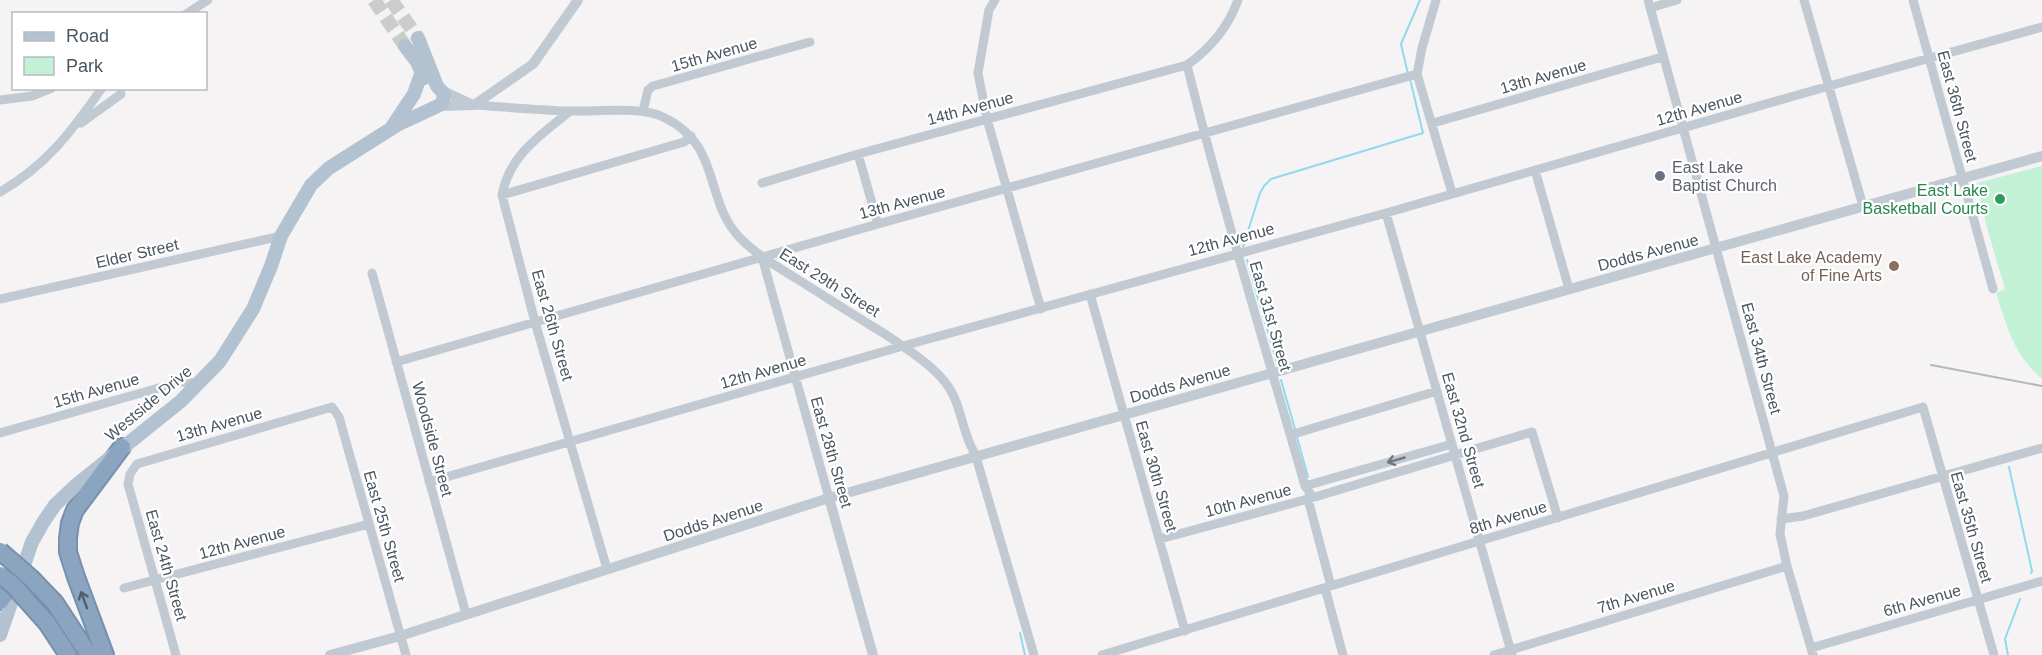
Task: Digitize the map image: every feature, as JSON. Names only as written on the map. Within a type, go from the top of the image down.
[{"type":"highway","points":[[105,655],[68,552],[68,538],[75,510],[122,447]]},
{"type":"highway","points":[[0,551],[55,603],[89,655]]},
{"type":"highway","points":[[0,575],[13,585],[47,622],[68,655]]},
{"type":"highway","points":[[0,601],[19,577]]},
{"type":"main road","points":[[418,38],[432,91],[426,104],[438,107]]},
{"type":"main road","points":[[405,46],[432,91]]},
{"type":"main road","points":[[394,127],[414,94],[422,71]]},
{"type":"main road","name":"Westside Drive","points":[[394,127],[432,91]]},
{"type":"main road","name":"Westside Drive","points":[[0,635],[32,542],[55,505],[91,471],[181,401],[200,383],[231,346],[253,309],[281,236],[297,206],[317,180],[329,168],[394,127],[438,107]]},
{"type":"street","points":[[189,12],[208,0]]},
{"type":"street","points":[[474,105],[533,64],[578,0]]},
{"type":"street","points":[[995,0],[990,10],[978,73],[987,119],[1041,309]]},
{"type":"street","points":[[1187,65],[1206,52],[1222,34],[1238,0]]},
{"type":"street","points":[[1436,0],[1417,74],[1452,193]]},
{"type":"street","points":[[1649,4],[1677,0]]},
{"type":"street","points":[[1804,0],[1863,206]]},
{"type":"street","name":"East 36th Street","points":[[1913,0],[1993,289]]},
{"type":"street","name":"East 34th Street","points":[[1649,4],[1784,496],[1780,534],[1812,651]]},
{"type":"street","name":"12th Avenue","points":[[429,482],[903,346],[1386,213],[2042,27]]},
{"type":"street","name":"15th Avenue","points":[[643,111],[648,90],[653,86],[810,42]]},
{"type":"street","name":"13th Avenue","points":[[1432,123],[1662,57]]},
{"type":"street","name":"14th Avenue","points":[[762,183],[858,154],[1187,65]]},
{"type":"street","name":"East 31st Street","points":[[1187,65],[1204,134],[1272,373],[1305,486],[1310,493],[1308,499],[1344,655]]},
{"type":"street","name":"13th Avenue","points":[[396,362],[878,224],[1417,74]]},
{"type":"street","points":[[0,100],[32,96],[47,90]]},
{"type":"street","points":[[0,192],[19,181],[64,141],[101,90]]},
{"type":"street","name":"East 29th Street","points":[[432,91],[474,105]]},
{"type":"street","points":[[74,128],[121,94]]},
{"type":"street","name":"East 29th Street","points":[[438,107],[474,105],[570,111],[643,111],[660,115],[691,136],[702,151],[726,216],[740,238],[762,257],[903,346],[946,382],[955,397],[967,438],[976,457],[1034,655]]},
{"type":"street","points":[[570,111],[523,150],[505,179],[502,195],[684,142],[691,136]]},
{"type":"street","points":[[858,154],[878,224]]},
{"type":"street","name":"Dodds Avenue","points":[[330,655],[400,636],[829,498],[2042,156]]},
{"type":"street","points":[[1535,170],[1569,289]]},
{"type":"street","name":"East 26th Street","points":[[502,195],[607,569]]},
{"type":"street","name":"East 32nd Street","points":[[1386,213],[1511,652]]},
{"type":"street","name":"Elder Street","points":[[0,299],[281,236]]},
{"type":"street","name":"East 28th Street","points":[[762,257],[873,655]]},
{"type":"street","name":"Woodside Street","points":[[372,273],[466,614]]},
{"type":"street","name":"East 30th Street","points":[[1090,294],[1185,631]]},
{"type":"street","name":"15th Avenue","points":[[0,433],[180,382],[200,383]]},
{"type":"street","points":[[1290,435],[1437,391]]},
{"type":"street","name":"13th Avenue","points":[[128,484],[130,474],[137,464],[332,407]]},
{"type":"street","name":"East 25th Street","points":[[332,407],[339,417],[406,655]]},
{"type":"street","name":"8th Avenue","points":[[1102,655],[1923,407]]},
{"type":"street","name":"East 35th Street","points":[[1923,407],[1994,655]]},
{"type":"street","points":[[1455,454],[1532,432],[1558,518]]},
{"type":"street","name":"10th Avenue","points":[[1305,486],[1452,444]]},
{"type":"street","points":[[1781,519],[1803,516],[2042,448]]},
{"type":"street","name":"10th Avenue","points":[[1160,539],[1308,499],[1455,454]]},
{"type":"street","name":"East 24th Street","points":[[128,484],[176,655]]},
{"type":"street","name":"12th Avenue","points":[[124,588],[369,524]]},
{"type":"street","name":"7th Avenue","points":[[1494,655],[1511,652],[1787,566]]},
{"type":"street","name":"6th Avenue","points":[[1812,651],[2042,581]]},
{"type":"green space","points":[[2042,166],[2042,379],[2024,360],[2004,318],[1996,293],[2005,289],[1987,228],[1977,183]]},
{"type":"waterway","points":[[1408,74],[1401,44],[1420,0]]},
{"type":"waterway","points":[[1243,247],[1260,193],[1271,179],[1423,133],[1410,79]]},
{"type":"waterway","points":[[1247,260],[1261,309]]},
{"type":"waterway","points":[[1263,315],[1277,363]]},
{"type":"waterway","points":[[1281,380],[1295,429]]},
{"type":"waterway","points":[[1297,437],[1308,477]]},
{"type":"waterway","points":[[2009,467],[2031,573]]},
{"type":"waterway","points":[[2008,655],[2005,639],[2020,599]]},
{"type":"waterway","points":[[1020,633],[1025,655]]},
{"type":"tunnel","points":[[374,0],[405,46]]},
{"type":"tunnel","points":[[391,0],[418,38]]},
{"type":"railway","points":[[1931,365],[2042,386]]},
{"type":"place","name":"East Lake Baptist Church","points":[[1660,176]]},
{"type":"place","name":"East Lake Basketball Courts","points":[[2000,199]]},
{"type":"place","name":"East Lake Academy of Fine Arts","points":[[1894,266]]}]
